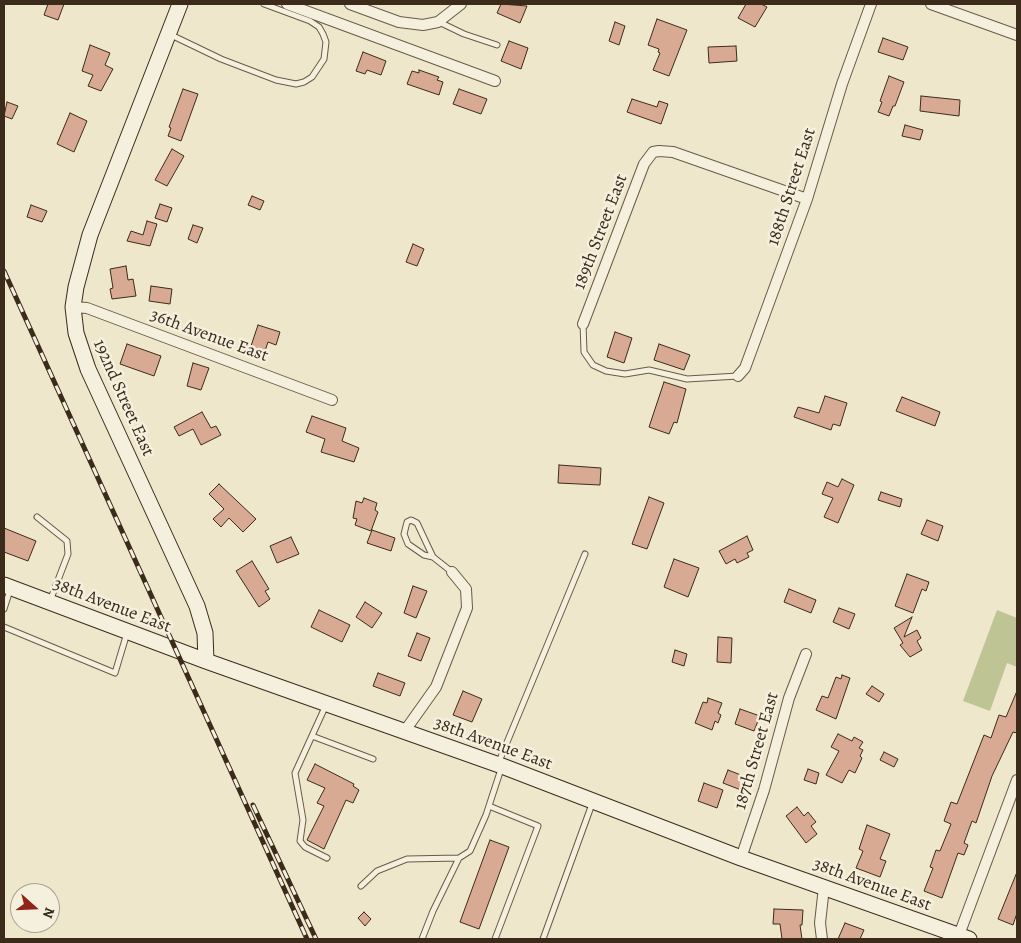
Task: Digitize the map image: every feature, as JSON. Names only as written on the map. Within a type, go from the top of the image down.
[{"type":"street","name":"192nd Street East","points":[[180,4],[90,236],[76,287],[73,307],[76,333],[88,369],[197,606],[205,634],[206,661]]},
{"type":"street","points":[[287,4],[494,81]]},
{"type":"street","points":[[350,4],[409,24],[438,22],[461,4]]},
{"type":"street","name":"188th Street East","points":[[738,376],[745,368],[807,199],[842,84],[871,4]]},
{"type":"street","points":[[931,4],[1017,35]]},
{"type":"street","name":"189th Street East","points":[[583,324],[644,164],[652,154],[658,151],[673,152],[807,199]]},
{"type":"street","name":"36th Avenue East","points":[[73,307],[87,308],[332,400]]},
{"type":"street","points":[[404,732],[436,687],[467,608],[466,589],[452,572]]},
{"type":"street","name":"38th Avenue East","points":[[8,586],[206,661],[500,765],[741,858],[964,938]]},
{"type":"street","name":"187th Street East","points":[[741,858],[766,783],[789,698],[806,654]]},
{"type":"street","points":[[964,938],[1017,780]]},
{"type":"street","points":[[822,939],[820,923],[824,887]]},
{"type":"lane","points":[[169,34],[221,59],[276,80],[296,84],[304,82],[312,77],[324,60],[326,42],[323,34],[319,27],[310,21],[264,4]]},
{"type":"lane","points":[[438,22],[464,34],[497,44]]},
{"type":"lane","points":[[583,324],[584,352],[593,365],[606,371],[625,374],[649,370],[687,379],[738,376]]},
{"type":"lane","points":[[37,517],[67,541],[68,554],[49,602]]},
{"type":"lane","points":[[433,558],[421,528],[414,521],[407,522],[404,534],[408,544],[433,558],[452,572]]},
{"type":"lane","points":[[361,886],[377,871],[407,859],[459,858],[470,852],[489,806],[500,765],[585,554]]},
{"type":"lane","points":[[4,609],[8,586]]},
{"type":"lane","points":[[4,627],[115,673],[128,632]]},
{"type":"lane","points":[[326,704],[295,773],[304,820],[300,841],[305,847],[327,858]]},
{"type":"lane","points":[[312,736],[373,759]]},
{"type":"lane","points":[[543,939],[593,801]]},
{"type":"lane","points":[[489,806],[538,826],[495,939]]},
{"type":"lane","points":[[422,939],[433,911],[459,858]]},
{"type":"green space","points":[[997,610],[1017,618],[1017,667],[1007,663],[990,711],[963,701]]},
{"type":"building","points":[[48,4],[64,4],[58,20],[44,15]]},
{"type":"building","points":[[501,4],[527,6],[520,23],[497,13]]},
{"type":"building","points":[[746,4],[761,4],[767,7],[755,27],[738,18]]},
{"type":"building","points":[[657,19],[687,30],[669,76],[653,70],[660,53],[658,52],[659,49],[648,45]]},
{"type":"building","points":[[615,22],[625,26],[619,45],[609,41]]},
{"type":"building","points":[[883,38],[908,47],[903,60],[878,52]]},
{"type":"building","points":[[509,41],[528,48],[521,69],[501,61]]},
{"type":"building","points":[[90,45],[110,53],[105,65],[113,69],[101,91],[88,86],[93,75],[82,71]]},
{"type":"building","points":[[736,46],[737,61],[709,63],[708,47]]},
{"type":"building","points":[[363,52],[386,61],[381,75],[367,70],[365,74],[356,71]]},
{"type":"building","points":[[419,70],[439,77],[437,80],[443,82],[439,95],[407,84],[412,71],[419,73]]},
{"type":"building","points":[[889,76],[904,82],[889,116],[878,112]]},
{"type":"building","points":[[183,89],[198,94],[181,141],[168,136],[171,128],[169,127]]},
{"type":"building","points":[[459,89],[487,99],[481,114],[453,104]]},
{"type":"building","points":[[921,96],[960,100],[959,116],[920,111]]},
{"type":"building","points":[[632,99],[657,107],[659,101],[668,104],[661,124],[627,112]]},
{"type":"building","points":[[7,102],[18,106],[12,119],[4,116]]},
{"type":"building","points":[[70,113],[87,121],[74,152],[57,144]]},
{"type":"building","points":[[905,125],[923,130],[920,140],[902,136]]},
{"type":"building","points":[[172,149],[184,156],[167,186],[155,180]]},
{"type":"building","points":[[252,196],[264,201],[260,210],[248,205]]},
{"type":"building","points":[[160,204],[172,208],[167,222],[155,218]]},
{"type":"building","points":[[31,205],[47,211],[42,222],[27,217]]},
{"type":"building","points":[[147,221],[157,224],[150,246],[127,241],[131,231],[143,235]]},
{"type":"building","points":[[193,225],[203,228],[197,243],[188,239]]},
{"type":"building","points":[[413,244],[424,249],[417,266],[406,262]]},
{"type":"building","points":[[126,266],[128,280],[133,279],[136,296],[112,299],[110,289],[113,288],[110,269]]},
{"type":"building","points":[[151,286],[172,289],[170,304],[149,301]]},
{"type":"building","points":[[258,325],[280,332],[276,345],[268,342],[264,354],[250,349]]},
{"type":"building","points":[[615,332],[632,338],[624,363],[607,357]]},
{"type":"building","points":[[127,344],[161,356],[154,376],[120,364]]},
{"type":"building","points":[[659,344],[690,355],[684,370],[654,360]]},
{"type":"building","points":[[193,363],[209,368],[201,390],[187,386]]},
{"type":"building","points":[[664,382],[686,389],[677,423],[674,422],[669,434],[649,427]]},
{"type":"building","points":[[825,396],[847,403],[840,426],[833,424],[831,430],[794,417],[798,407],[819,413]]},
{"type":"building","points":[[902,397],[940,412],[935,426],[896,411]]},
{"type":"building","points":[[202,412],[211,428],[216,426],[221,435],[201,445],[193,429],[179,436],[174,427]]},
{"type":"building","points":[[312,416],[346,428],[342,441],[359,448],[354,462],[321,452],[325,439],[306,432]]},
{"type":"building","points":[[559,465],[601,468],[600,485],[558,483]]},
{"type":"building","points":[[842,479],[854,485],[838,523],[824,517],[833,498],[822,494],[827,482],[838,487]]},
{"type":"building","points":[[219,484],[256,519],[243,532],[229,518],[221,527],[213,519],[224,509],[209,494]]},
{"type":"building","points":[[881,492],[902,499],[900,507],[878,500]]},
{"type":"building","points":[[649,497],[664,503],[647,549],[632,544]]},
{"type":"building","points":[[364,498],[377,503],[375,510],[378,512],[371,531],[355,525],[357,519],[353,518],[356,501],[362,503]]},
{"type":"building","points":[[927,520],[943,526],[938,541],[921,534]]},
{"type":"building","points":[[4,528],[36,541],[28,561],[4,552]]},
{"type":"building","points":[[372,530],[395,538],[391,551],[367,543]]},
{"type":"building","points":[[747,536],[753,550],[747,553],[749,557],[737,563],[735,559],[726,564],[719,551]]},
{"type":"building","points":[[291,537],[299,554],[277,563],[270,546]]},
{"type":"building","points":[[674,559],[699,568],[688,597],[664,587]]},
{"type":"building","points":[[252,561],[269,589],[265,591],[270,599],[259,607],[236,571]]},
{"type":"building","points":[[907,574],[929,582],[926,591],[922,589],[913,613],[895,606]]},
{"type":"building","points":[[413,586],[427,591],[416,618],[404,613]]},
{"type":"building","points":[[789,589],[816,600],[811,613],[784,602]]},
{"type":"building","points":[[365,602],[382,613],[372,628],[356,617]]},
{"type":"building","points":[[839,608],[855,614],[849,629],[833,622]]},
{"type":"building","points":[[319,610],[350,625],[342,642],[311,627]]},
{"type":"building","points":[[912,617],[904,637],[917,630],[921,638],[917,641],[922,650],[910,657],[900,645],[903,643],[894,628]]},
{"type":"building","points":[[417,633],[430,638],[421,661],[408,656]]},
{"type":"building","points":[[718,637],[732,638],[731,663],[717,662]]},
{"type":"building","points":[[675,650],[687,654],[684,666],[672,662]]},
{"type":"building","points":[[378,673],[405,683],[400,696],[373,686]]},
{"type":"building","points":[[842,675],[850,678],[836,719],[816,710],[822,696],[828,698],[836,677],[841,679]]},
{"type":"building","points":[[872,686],[884,694],[879,702],[866,694]]},
{"type":"building","points":[[463,691],[482,699],[472,722],[453,715]]},
{"type":"building","points":[[1017,691],[1017,733],[1013,732],[992,776],[976,823],[972,821],[964,843],[968,845],[964,855],[958,853],[942,898],[924,891],[933,868],[930,867],[936,850],[940,851],[951,824],[944,821],[951,802],[957,804],[984,735],[991,738],[999,715],[1006,717]]},
{"type":"building","points":[[708,698],[722,703],[718,713],[721,715],[718,723],[715,721],[712,730],[695,723],[703,702],[707,703]]},
{"type":"building","points":[[740,709],[760,716],[754,731],[735,724]]},
{"type":"building","points":[[838,734],[852,741],[854,737],[863,742],[859,748],[863,750],[860,756],[862,758],[855,773],[849,770],[842,783],[826,775],[839,751],[831,747]]},
{"type":"building","points":[[884,752],[898,759],[894,767],[880,760]]},
{"type":"building","points":[[315,764],[354,784],[353,786],[359,790],[353,803],[346,800],[324,849],[307,840],[324,806],[317,803],[325,788],[307,780]]},
{"type":"building","points":[[808,769],[819,773],[816,784],[804,780]]},
{"type":"building","points":[[728,770],[746,777],[741,790],[723,783]]},
{"type":"building","points":[[704,783],[723,790],[717,808],[698,801]]},
{"type":"building","points":[[797,807],[804,816],[808,812],[816,822],[811,826],[817,834],[806,843],[786,816]]},
{"type":"building","points":[[867,825],[890,834],[880,859],[886,861],[880,877],[856,868],[863,851],[859,849]]},
{"type":"building","points":[[490,840],[509,847],[479,929],[460,922]]},
{"type":"building","points":[[1017,872],[1017,913],[1013,925],[998,919]]},
{"type":"building","points":[[774,909],[803,910],[802,925],[800,925],[802,939],[782,939],[780,924],[773,924]]},
{"type":"building","points":[[364,912],[371,919],[365,926],[358,918]]},
{"type":"building","points":[[845,923],[864,930],[860,939],[838,939]]},
{"type":"railway","points":[[4,271],[307,939]]},
{"type":"railway","points":[[253,805],[316,939]]}]
